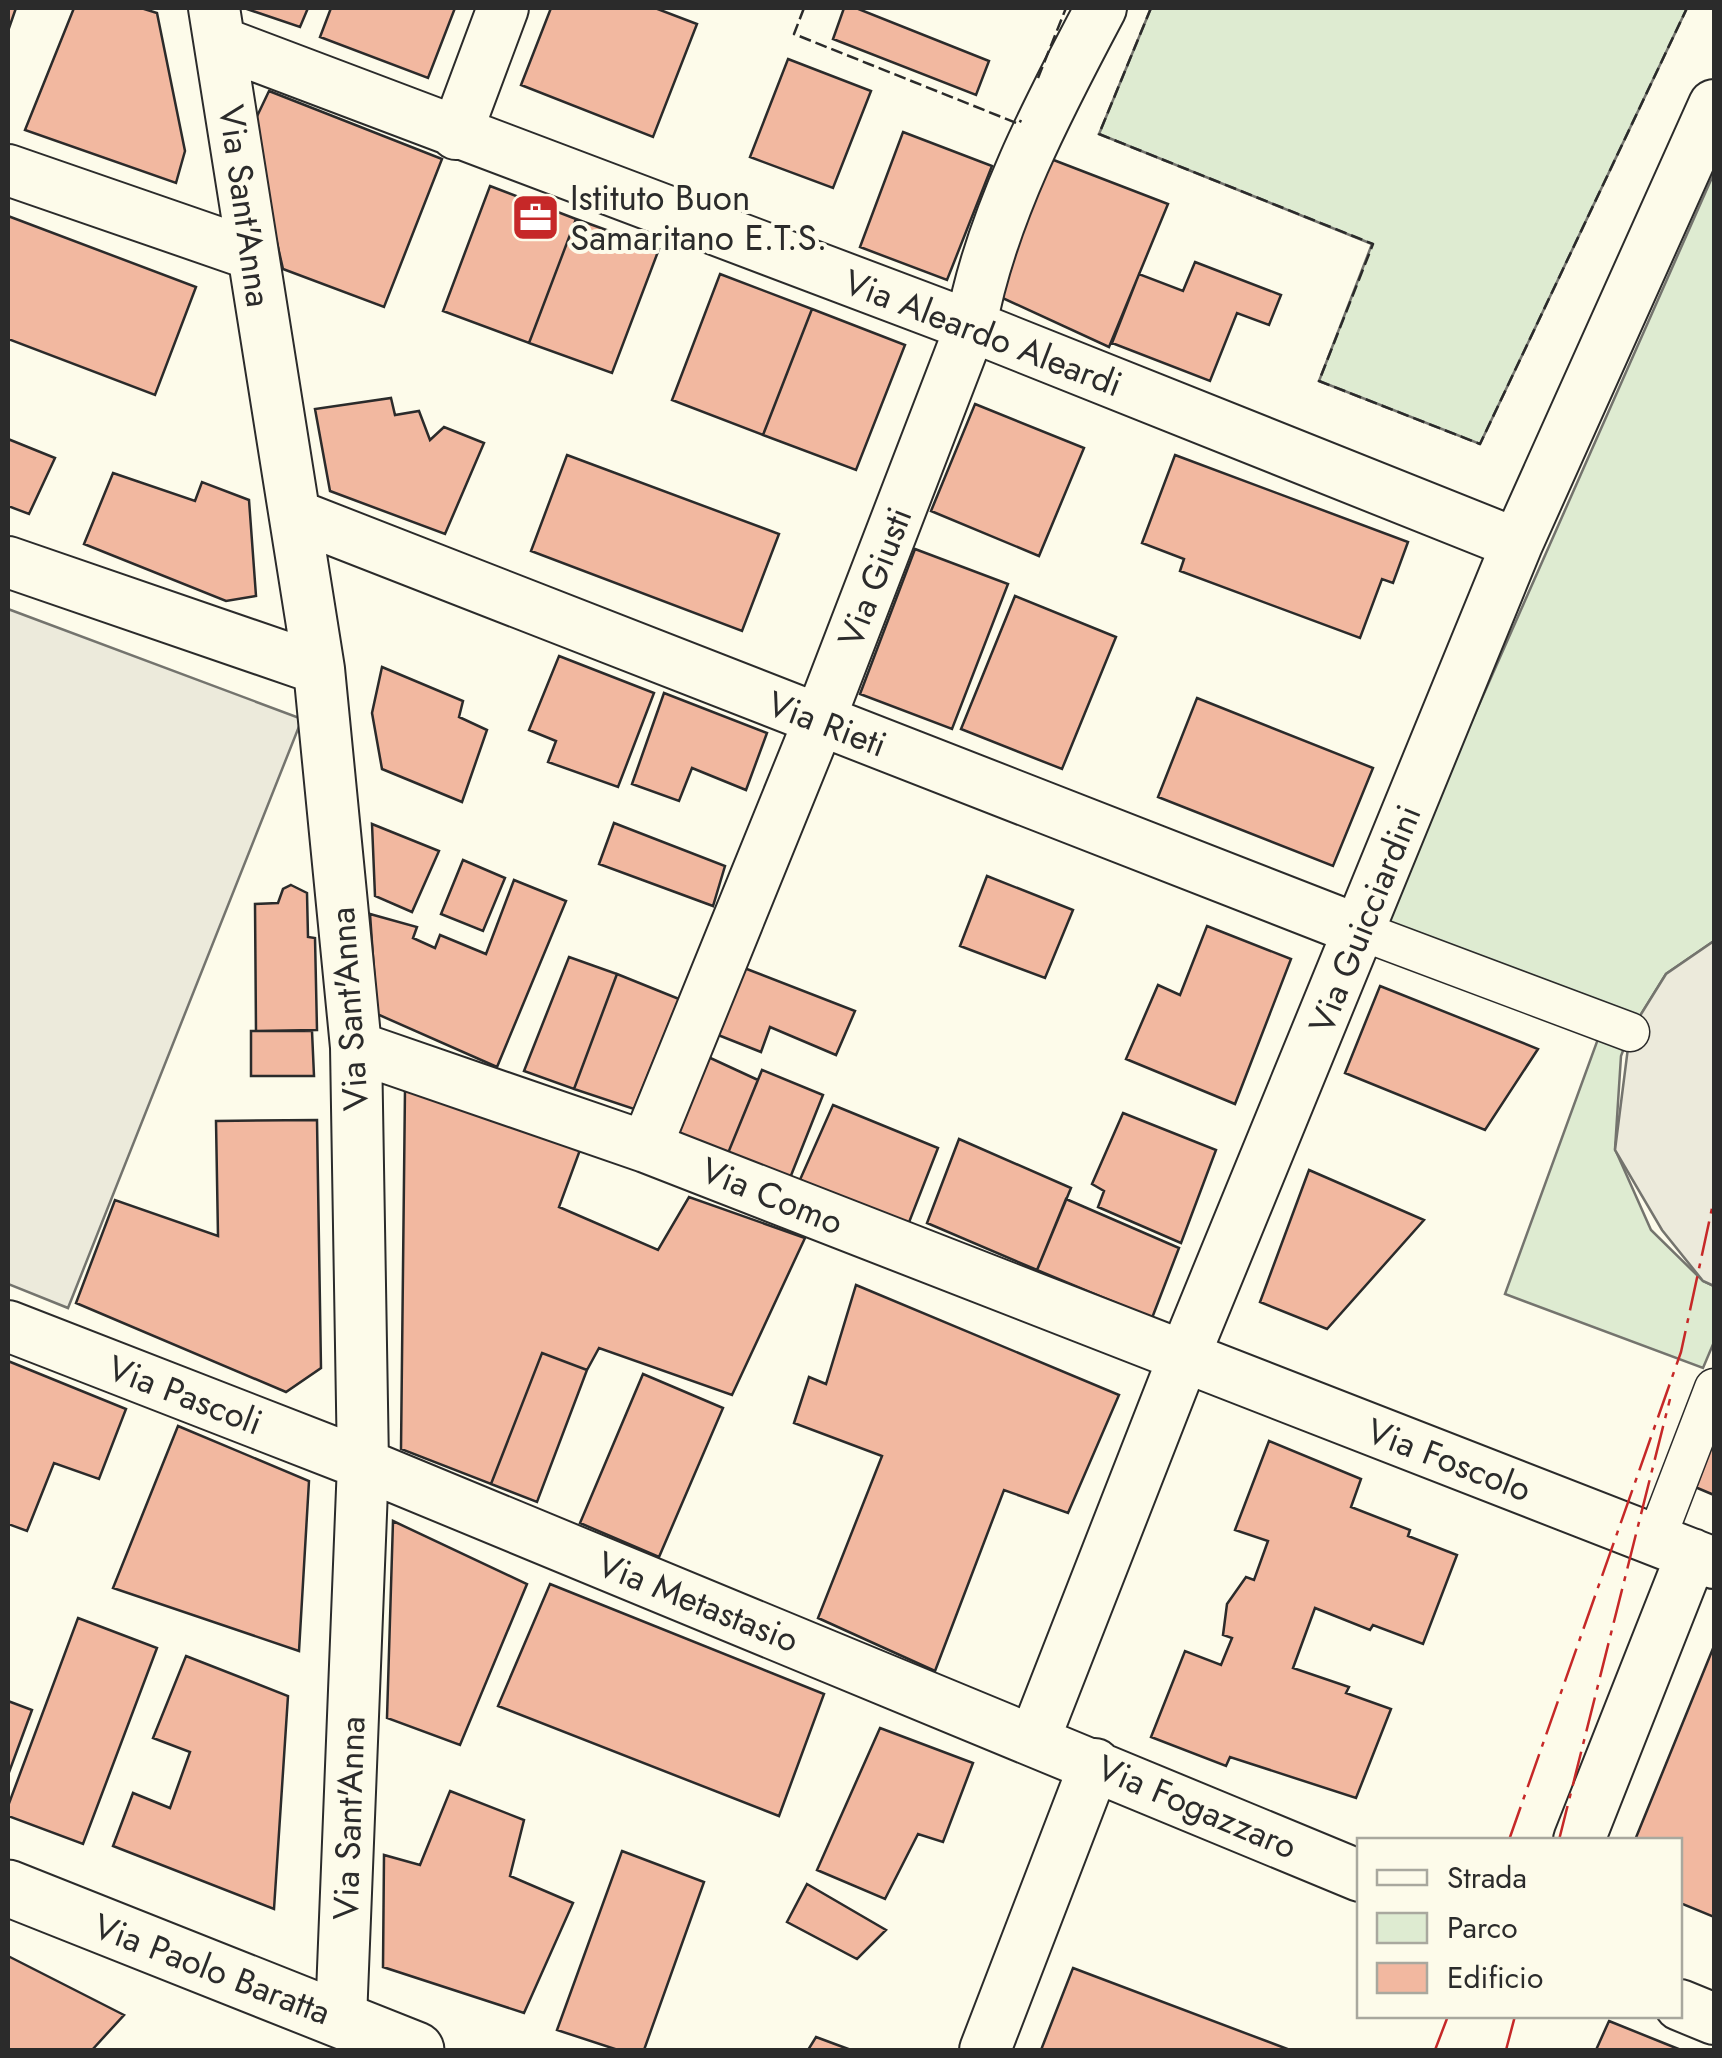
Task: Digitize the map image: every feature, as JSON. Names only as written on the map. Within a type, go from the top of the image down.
[{"type":"main road","name":"Via Paolo Baratta","points":[[8,1888],[416,2050]]},
{"type":"street","points":[[456,134],[503,8]]},
{"type":"street","name":"Via Giusti","points":[[646,1147],[819,721],[971,326],[976,298],[1028,154],[1101,8]]},
{"type":"street","name":"Via Aleardo Aleardi","points":[[218,25],[456,134],[971,326],[1517,544]]},
{"type":"street","name":"Via Sant'Anna","points":[[218,25],[250,254],[319,669],[356,1046],[362,1464],[341,2019]]},
{"type":"street","name":"Via Guicciardini","points":[[1034,1740],[1183,1359],[1517,544],[1714,105]]},
{"type":"street","points":[[8,170],[250,254]]},
{"type":"street","name":"Via Rieti","points":[[295,514],[1361,931]]},
{"type":"street","points":[[8,562],[319,669]]},
{"type":"street","points":[[1361,931],[1630,1032]]},
{"type":"street","name":"Via Como","points":[[356,1046],[646,1147],[1183,1359]]},
{"type":"street","name":"Via Pascoli","points":[[8,1326],[362,1464]]},
{"type":"street","name":"Via Foscolo","points":[[1183,1359],[1687,1552]]},
{"type":"street","points":[[1580,1838],[1687,1552],[1714,1388]]},
{"type":"street","name":"Via Metastasio","points":[[362,1464],[1034,1740]]},
{"type":"street","name":"Via Fogazzaro","points":[[1034,1740],[1089,1781],[1357,1875]]},
{"type":"street","points":[[985,2050],[1089,1781]]},
{"type":"street","points":[[1682,2006],[1714,2019]]},
{"type":"green space","points":[[1151,8],[1687,8],[1480,444],[1319,381],[1372,244],[1099,134]]},
{"type":"green space","points":[[1714,173],[1714,941],[1666,974],[1630,1032],[1621,1056],[1615,1149],[1651,1230],[1703,1281],[1714,1286],[1714,1342],[1703,1368],[1505,1294],[1610,1006],[1383,922]]},
{"type":"shaded area","points":[[8,609],[302,719],[68,1308],[8,1284]]},
{"type":"shaded area","points":[[1714,941],[1714,1286],[1703,1281],[1662,1230],[1615,1150],[1630,1032],[1666,974]]},
{"type":"building","points":[[8,8],[16,8],[8,31]]},
{"type":"building","points":[[74,8],[141,8],[157,13],[185,151],[176,183],[25,130]]},
{"type":"building","points":[[244,8],[308,8],[300,27]]},
{"type":"building","points":[[331,8],[455,8],[428,78],[320,37]]},
{"type":"building","points":[[551,8],[655,8],[697,24],[653,137],[521,85]]},
{"type":"building","points":[[844,8],[856,8],[989,61],[976,95],[833,39]]},
{"type":"building","points":[[788,59],[871,91],[833,188],[750,157]]},
{"type":"building","points":[[269,91],[442,159],[384,307],[283,269],[251,129]]},
{"type":"building","points":[[903,132],[992,166],[947,280],[860,247]]},
{"type":"building","points":[[1051,159],[1168,204],[1109,347],[996,295]]},
{"type":"building","points":[[490,186],[576,219],[529,343],[443,311]]},
{"type":"building","points":[[8,216],[196,287],[155,395],[8,339]]},
{"type":"building","points":[[576,219],[659,249],[612,373],[529,343]]},
{"type":"building","points":[[1195,262],[1281,295],[1269,325],[1237,313],[1210,381],[1112,343],[1139,274],[1183,291]]},
{"type":"building","points":[[720,274],[812,309],[763,435],[672,400]]},
{"type":"building","points":[[812,309],[905,345],[856,470],[763,435]]},
{"type":"building","points":[[391,398],[395,415],[419,411],[430,440],[444,427],[484,443],[445,534],[330,491],[315,409]]},
{"type":"building","points":[[975,404],[1084,448],[1039,556],[931,511]]},
{"type":"building","points":[[8,439],[55,458],[29,514],[8,506]]},
{"type":"building","points":[[567,455],[779,534],[742,631],[531,551]]},
{"type":"building","points":[[1175,455],[1408,542],[1393,583],[1382,579],[1360,638],[1180,571],[1184,559],[1142,543]]},
{"type":"building","points":[[113,473],[195,501],[202,482],[249,500],[256,596],[226,601],[84,544]]},
{"type":"building","points":[[915,549],[1008,584],[952,729],[860,694]]},
{"type":"building","points":[[1015,596],[1116,637],[1062,769],[961,729]]},
{"type":"building","points":[[559,656],[654,693],[618,787],[548,762],[556,741],[529,730]]},
{"type":"building","points":[[382,667],[463,701],[459,717],[487,730],[462,802],[382,769],[372,713]]},
{"type":"building","points":[[664,693],[767,733],[746,790],[692,768],[679,801],[632,784]]},
{"type":"building","points":[[1197,698],[1373,768],[1333,866],[1158,797]]},
{"type":"building","points":[[614,823],[725,866],[713,906],[599,864]]},
{"type":"building","points":[[372,824],[439,851],[412,912],[375,896]]},
{"type":"building","points":[[463,860],[505,878],[483,931],[441,914]]},
{"type":"building","points":[[987,876],[1073,910],[1045,978],[960,946]]},
{"type":"building","points":[[514,880],[566,901],[497,1067],[377,1014],[370,914],[417,927],[413,938],[435,948],[440,935],[486,954]]},
{"type":"building","points":[[291,885],[307,893],[308,937],[315,938],[317,1030],[256,1031],[255,904],[278,903],[283,889]]},
{"type":"building","points":[[1207,926],[1291,959],[1235,1104],[1126,1059],[1158,985],[1180,995]]},
{"type":"building","points":[[569,957],[617,974],[574,1089],[524,1071]]},
{"type":"building","points":[[739,966],[855,1011],[836,1055],[770,1027],[761,1052],[713,1033]]},
{"type":"building","points":[[617,974],[679,999],[634,1109],[574,1089]]},
{"type":"building","points":[[1380,986],[1538,1049],[1485,1130],[1345,1073]]},
{"type":"building","points":[[251,1031],[312,1031],[314,1076],[251,1076]]},
{"type":"building","points":[[706,1056],[758,1080],[726,1158],[675,1133]]},
{"type":"building","points":[[762,1070],[823,1095],[788,1183],[726,1158]]},
{"type":"building","points":[[405,1089],[580,1150],[559,1207],[658,1250],[689,1197],[805,1238],[732,1395],[599,1348],[587,1370],[542,1353],[491,1484],[401,1449]]},
{"type":"building","points":[[833,1105],[938,1148],[908,1225],[799,1182]]},
{"type":"building","points":[[1123,1113],[1216,1150],[1181,1243],[1098,1207],[1104,1191],[1092,1184]]},
{"type":"building","points":[[317,1120],[321,1368],[286,1392],[76,1303],[115,1200],[218,1236],[216,1121]]},
{"type":"building","points":[[959,1139],[1071,1188],[1037,1270],[927,1223]]},
{"type":"building","points":[[1309,1170],[1424,1220],[1327,1329],[1260,1302]]},
{"type":"building","points":[[1066,1199],[1179,1248],[1152,1318],[1037,1270]]},
{"type":"building","points":[[856,1285],[1119,1395],[1068,1513],[1004,1490],[935,1671],[818,1618],[882,1456],[794,1423],[809,1377],[826,1384]]},
{"type":"building","points":[[542,1353],[587,1370],[537,1502],[491,1484]]},
{"type":"building","points":[[8,1361],[126,1409],[99,1479],[54,1463],[27,1531],[8,1524]]},
{"type":"building","points":[[643,1374],[723,1408],[659,1557],[580,1523]]},
{"type":"building","points":[[178,1426],[309,1481],[299,1651],[113,1588]]},
{"type":"building","points":[[1714,1437],[1714,1495],[1695,1487]]},
{"type":"building","points":[[1269,1441],[1361,1479],[1351,1507],[1410,1530],[1408,1536],[1457,1555],[1423,1644],[1373,1625],[1370,1630],[1315,1608],[1293,1668],[1349,1687],[1346,1693],[1391,1709],[1356,1798],[1230,1757],[1226,1766],[1151,1737],[1185,1651],[1221,1665],[1232,1638],[1223,1635],[1227,1604],[1246,1577],[1254,1580],[1268,1541],[1235,1530]]},
{"type":"building","points":[[393,1521],[527,1584],[460,1745],[387,1718]]},
{"type":"building","points":[[550,1584],[824,1694],[779,1816],[498,1706]]},
{"type":"building","points":[[78,1618],[157,1648],[83,1844],[8,1816],[8,1806]]},
{"type":"building","points":[[1714,1646],[1714,1917],[1682,1904],[1682,1838],[1636,1838]]},
{"type":"building","points":[[186,1656],[288,1696],[274,1909],[113,1846],[133,1793],[170,1808],[190,1752],[153,1738]]},
{"type":"building","points":[[8,1701],[32,1710],[8,1775]]},
{"type":"building","points":[[880,1728],[973,1763],[943,1842],[918,1834],[885,1899],[817,1870]]},
{"type":"building","points":[[450,1791],[524,1820],[510,1876],[573,1903],[524,2013],[383,1967],[384,1855],[420,1865]]},
{"type":"building","points":[[622,1851],[704,1882],[644,2050],[618,2050],[557,2030]]},
{"type":"building","points":[[807,1884],[886,1930],[857,1959],[787,1922]]},
{"type":"building","points":[[8,1956],[124,2015],[92,2050],[8,2050]]},
{"type":"building","points":[[1073,1968],[1290,2050],[1041,2050]]},
{"type":"building","points":[[1609,2021],[1681,2050],[1596,2050]]},
{"type":"building","points":[[816,2037],[851,2050],[808,2050]]},
{"type":"fence","points":[[804,8],[794,34],[1019,124],[1021,120]]},
{"type":"fence","points":[[1038,78],[1066,8]]},
{"type":"fence","points":[[1151,8],[1099,134],[1373,244],[1319,381],[1480,444],[1687,8]]},
{"type":"power","points":[[1510,1838],[1681,1352],[1714,1199]]},
{"type":"power","points":[[1560,1838],[1670,1399]]},
{"type":"power","points":[[1435,2050],[1447,2018]]},
{"type":"power","points":[[1506,2050],[1514,2018]]},
{"type":"place","name":"Istituto Buon Samaritano E.T.S.","points":[[535,218]]}]
